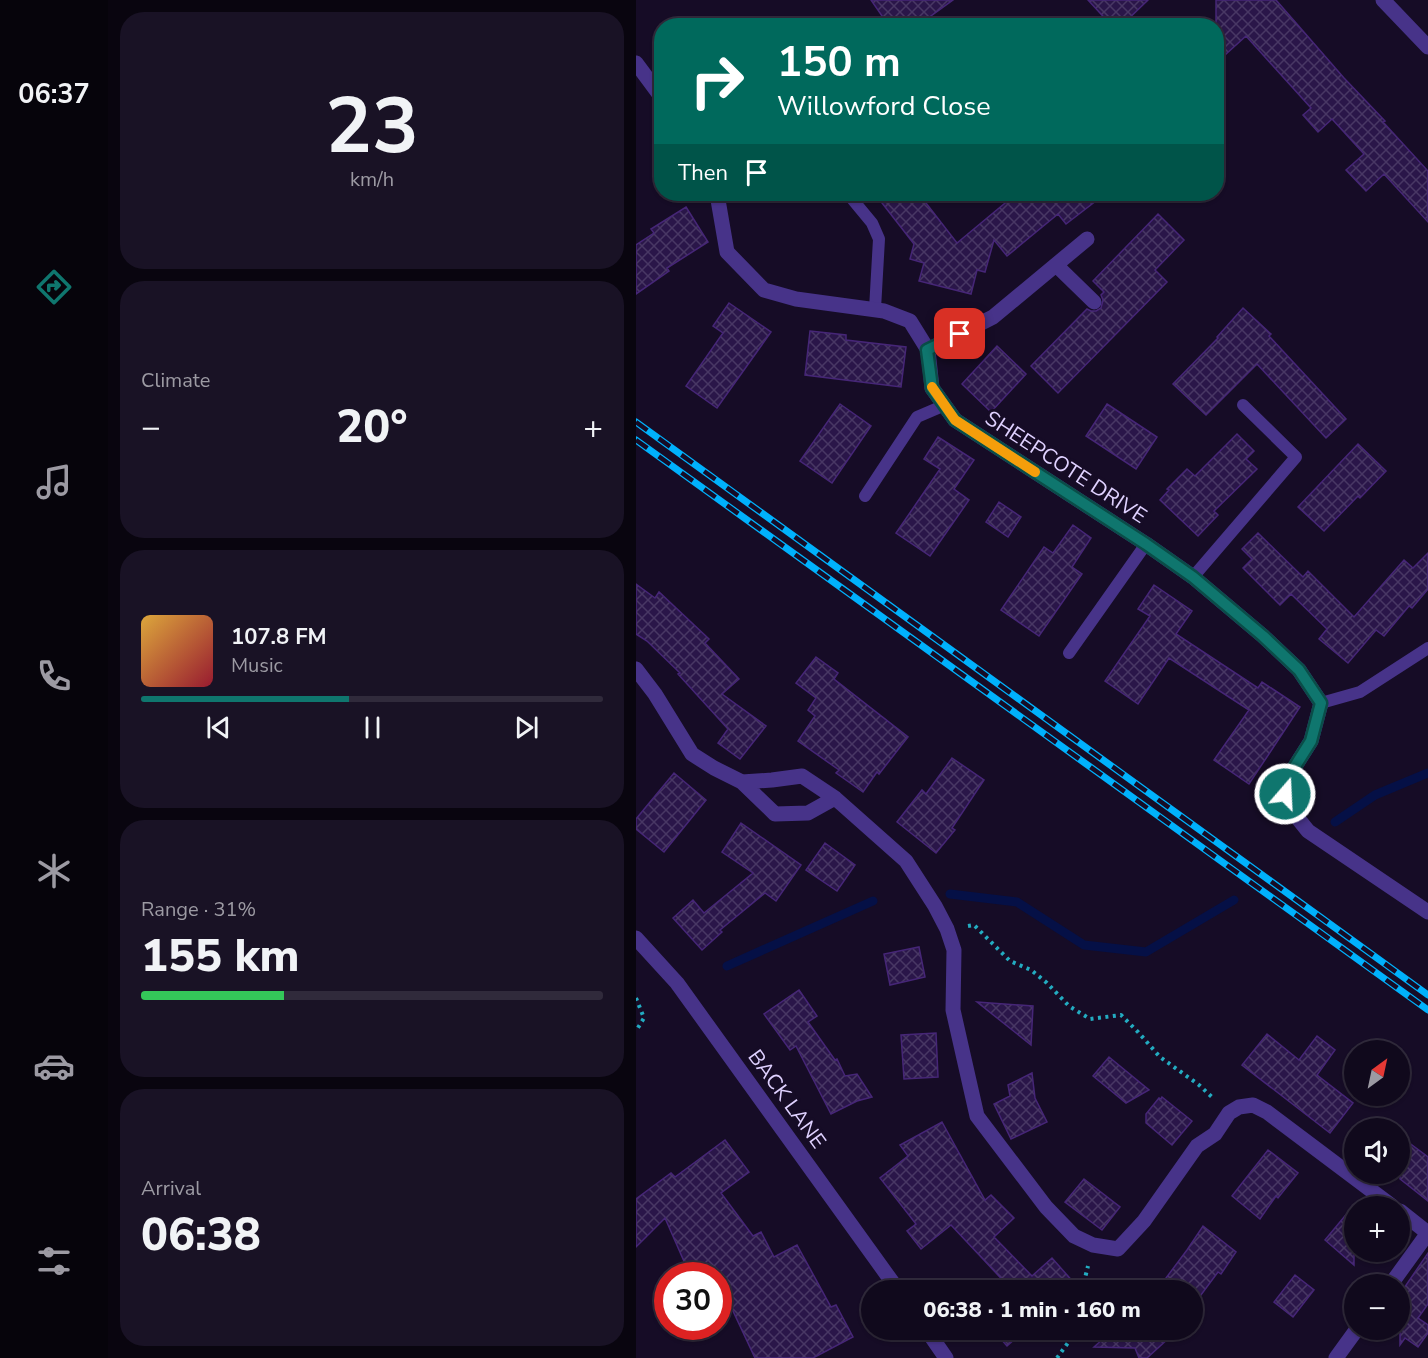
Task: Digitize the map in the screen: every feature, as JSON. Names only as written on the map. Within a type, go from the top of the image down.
[{"type":"street","points":[[1383,0],[1428,47]]},
{"type":"street","points":[[636,63],[654,87]]},
{"type":"street","name":"SHEEPCOTE DRIVE","points":[[718,201],[727,252],[764,290],[796,299],[875,309],[910,321],[927,350],[932,388],[955,420],[1193,577],[1263,636],[1299,670],[1321,703]]},
{"type":"street","points":[[927,350],[993,317],[1087,239]]},
{"type":"street","points":[[1056,265],[1094,302]]},
{"type":"street","points":[[636,669],[655,694],[692,754],[742,782],[774,814],[808,813],[834,798]]},
{"type":"street","points":[[1321,703],[1311,741],[1287,779],[1285,794],[1292,811],[1308,831],[1428,912]]},
{"type":"street","points":[[742,782],[802,776],[834,798],[906,861],[935,906],[947,929],[954,950],[953,1010],[976,1116],[1046,1207],[1074,1236],[1093,1245],[1118,1249],[1144,1221],[1197,1146],[1215,1134],[1229,1113],[1239,1107],[1253,1105],[1379,1196]]},
{"type":"street","name":"BACK LANE","points":[[636,938],[677,983],[891,1280]]},
{"type":"street","points":[[1398,1274],[1428,1233],[1410,1219]]},
{"type":"street","points":[[934,1340],[946,1358]]},
{"type":"street","points":[[1336,1358],[1349,1340]]},
{"type":"lane","points":[[854,201],[872,223],[879,239],[875,309]]},
{"type":"lane","points":[[865,496],[917,417],[945,405]]},
{"type":"lane","points":[[1193,577],[1296,456],[1243,405]]},
{"type":"lane","points":[[1070,652],[1146,544]]},
{"type":"lane","points":[[1321,703],[1359,692],[1428,648]]},
{"type":"path","points":[[947,929],[974,925],[1010,961],[1031,970],[1047,982],[1069,1006],[1090,1019],[1121,1015],[1160,1057],[1199,1086],[1229,1113]]},
{"type":"path","points":[[636,998],[644,1018],[636,1031]]},
{"type":"path","points":[[1057,1358],[1070,1340]]},
{"type":"building","points":[[871,0],[953,0],[928,18],[883,18]]},
{"type":"building","points":[[1088,0],[1148,0],[1129,18],[1105,18]]},
{"type":"building","points":[[1216,0],[1276,0],[1428,171],[1428,222],[1384,174],[1366,191],[1346,170],[1364,154],[1332,119],[1318,132],[1303,115],[1311,108],[1246,36],[1224,56],[1224,18],[1216,18]]},
{"type":"building","points":[[880,201],[924,201],[957,243],[1008,201],[1096,201],[1066,224],[1058,214],[1007,256],[994,240],[985,272],[977,270],[971,294],[919,281],[924,263],[910,259],[914,244]]},
{"type":"building","points":[[686,207],[708,242],[667,268],[669,271],[636,294],[636,245],[654,233],[651,229]]},
{"type":"building","points":[[1158,214],[1184,240],[1155,270],[1167,282],[1058,393],[1031,366],[1087,309],[1096,311],[1101,308],[1103,300],[1101,295],[1104,292],[1093,281]]},
{"type":"building","points":[[729,303],[771,332],[717,408],[686,386],[723,333],[713,326]]},
{"type":"building","points":[[1243,308],[1271,334],[1269,336],[1346,419],[1326,438],[1257,364],[1206,415],[1173,384],[1218,338]]},
{"type":"building","points":[[810,331],[846,335],[846,340],[906,347],[901,387],[805,375]]},
{"type":"building","points":[[997,346],[1026,374],[991,412],[962,384]]},
{"type":"building","points":[[840,404],[871,426],[832,483],[800,461]]},
{"type":"building","points":[[1107,404],[1157,437],[1136,469],[1086,436]]},
{"type":"building","points":[[1237,434],[1254,451],[1246,459],[1257,469],[1214,511],[1218,515],[1198,536],[1160,500],[1169,490],[1167,489],[1187,469],[1195,476]]},
{"type":"building","points":[[938,437],[974,460],[954,489],[969,500],[930,556],[896,533],[940,469],[924,459]]},
{"type":"building","points":[[1358,444],[1386,471],[1324,531],[1298,507]]},
{"type":"building","points":[[999,502],[1021,517],[1008,537],[986,522]]},
{"type":"building","points":[[1073,525],[1091,538],[1072,567],[1082,574],[1039,636],[1001,610],[1044,547],[1053,553]]},
{"type":"building","points":[[1258,533],[1303,577],[1308,571],[1354,617],[1404,560],[1413,568],[1428,553],[1428,589],[1412,608],[1409,606],[1384,636],[1376,630],[1348,663],[1319,639],[1327,629],[1291,594],[1280,605],[1243,568],[1252,559],[1242,549]]},
{"type":"building","points":[[636,584],[655,598],[659,592],[709,639],[705,643],[739,679],[722,694],[766,726],[740,759],[718,743],[728,729],[678,674],[680,673],[647,641],[636,634]]},
{"type":"building","points":[[1154,585],[1192,611],[1176,634],[1258,688],[1262,682],[1300,707],[1249,784],[1214,760],[1249,710],[1169,658],[1138,704],[1105,681],[1150,616],[1138,609]]},
{"type":"building","points":[[816,657],[838,673],[834,679],[908,737],[879,774],[877,772],[863,792],[836,773],[839,770],[798,741],[815,716],[808,710],[816,698],[796,683]]},
{"type":"building","points":[[952,758],[984,780],[952,828],[955,830],[936,853],[897,822],[922,790],[926,794]]},
{"type":"building","points":[[674,773],[706,800],[664,852],[636,829],[636,819]]},
{"type":"building","points":[[741,823],[801,865],[776,901],[765,893],[720,930],[722,932],[702,950],[673,918],[693,900],[704,913],[753,873],[722,852]]},
{"type":"building","points":[[825,843],[855,865],[837,891],[806,870]]},
{"type":"building","points":[[919,947],[925,977],[890,985],[884,954]]},
{"type":"building","points":[[799,990],[817,1016],[808,1022],[835,1060],[837,1059],[845,1076],[857,1074],[872,1097],[857,1101],[831,1114],[796,1046],[790,1050],[764,1014]]},
{"type":"building","points":[[977,1002],[1033,1006],[1031,1045]]},
{"type":"building","points":[[936,1033],[938,1077],[904,1079],[901,1035]]},
{"type":"building","points":[[1267,1034],[1299,1060],[1317,1036],[1335,1050],[1317,1075],[1344,1096],[1344,1106],[1351,1106],[1330,1133],[1242,1065]]},
{"type":"building","points":[[1109,1057],[1149,1090],[1126,1103],[1093,1076]]},
{"type":"building","points":[[1032,1073],[1035,1098],[1047,1122],[1011,1139],[994,1104],[1010,1096],[1008,1085]]},
{"type":"building","points":[[1162,1097],[1192,1121],[1172,1145],[1146,1123],[1146,1114]]},
{"type":"building","points":[[942,1122],[985,1200],[991,1195],[1014,1218],[994,1237],[1032,1276],[1052,1258],[1071,1280],[1003,1280],[951,1225],[921,1249],[907,1231],[916,1224],[880,1178],[908,1156],[900,1145]]},
{"type":"building","points":[[725,1140],[749,1172],[721,1193],[753,1236],[761,1232],[774,1257],[797,1245],[831,1307],[836,1305],[853,1337],[813,1358],[755,1358],[732,1309],[732,1262],[684,1262],[665,1218],[636,1247],[636,1199],[671,1173],[675,1177]]},
{"type":"building","points":[[1410,1144],[1428,1157],[1428,1201],[1406,1184],[1410,1184]]},
{"type":"building","points":[[1268,1150],[1298,1173],[1278,1198],[1276,1196],[1260,1219],[1232,1196]]},
{"type":"building","points":[[1084,1179],[1120,1207],[1102,1230],[1065,1202]]},
{"type":"building","points":[[1344,1217],[1344,1256],[1325,1240]]},
{"type":"building","points":[[1203,1226],[1236,1252],[1221,1274],[1218,1272],[1203,1292],[1203,1280],[1164,1280]]},
{"type":"building","points":[[1428,1253],[1428,1304],[1418,1318],[1428,1325],[1428,1333],[1418,1347],[1408,1340],[1410,1340],[1410,1279]]},
{"type":"building","points":[[1295,1275],[1314,1290],[1293,1317],[1274,1302]]},
{"type":"building","points":[[1002,1340],[1014,1340],[1007,1346]]},
{"type":"building","points":[[1102,1340],[1167,1340],[1147,1358],[1139,1358],[1135,1348],[1094,1347]]},
{"type":"waterway","points":[[1335,822],[1375,795],[1428,773]]},
{"type":"waterway","points":[[950,894],[1017,902],[1084,945],[1146,952],[1234,900]]},
{"type":"waterway","points":[[727,966],[873,901]]},
{"type":"railway","points":[[636,422],[1428,995]]},
{"type":"railway","points":[[636,440],[1428,1010]]},
{"type":"slow traffic","points":[[932,387],[955,420],[1035,472]]},
{"type":"route","points":[[960,334],[927,350],[932,388],[955,420],[1193,577],[1263,636],[1299,670],[1321,703],[1320,712],[1311,741],[1287,779],[1285,794]]}]
